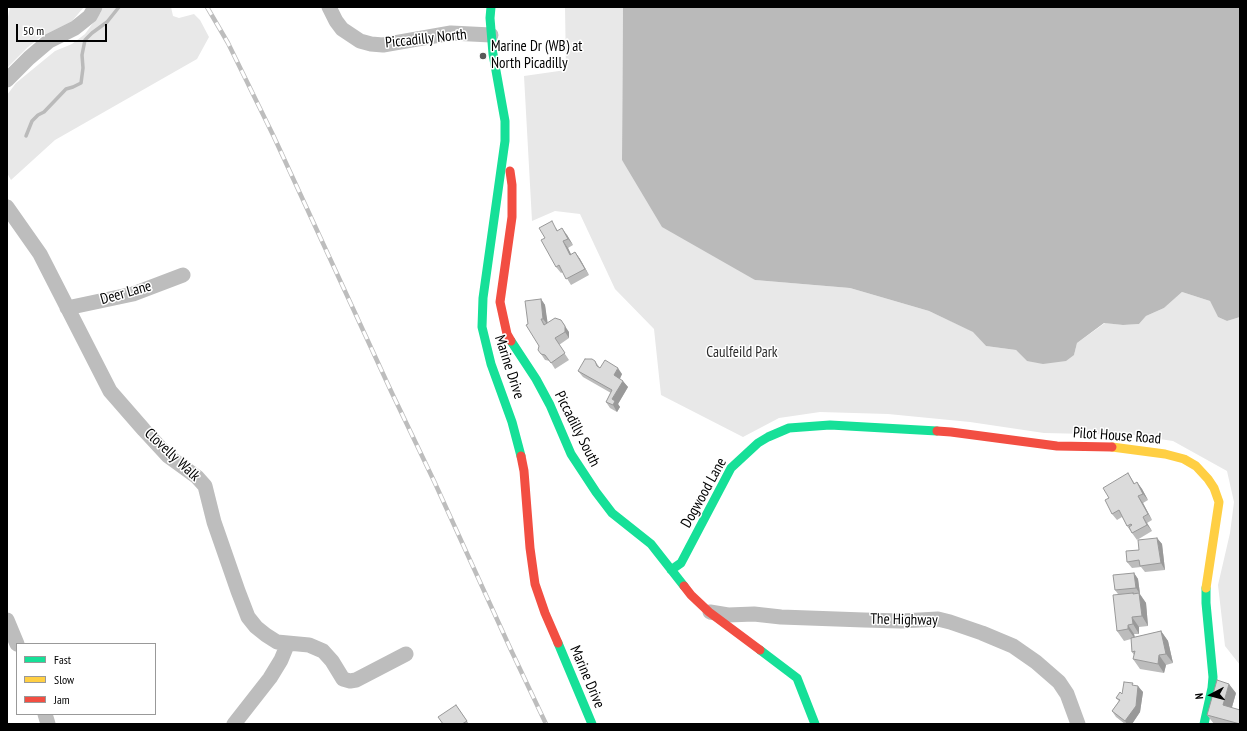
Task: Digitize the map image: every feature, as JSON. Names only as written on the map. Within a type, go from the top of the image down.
[{"type":"street","points":[[7,80],[49,41],[75,28],[90,16],[95,7]]},
{"type":"street","name":"Piccadilly North","points":[[329,7],[342,29],[360,41],[371,44],[383,44],[451,33],[491,35]]},
{"type":"street","name":"Marine Drive","points":[[491,7],[490,18],[493,54],[505,121],[503,161],[483,298],[482,327],[491,364],[512,422],[519,447],[524,472],[535,584],[545,613],[592,724]]},
{"type":"street","name":"Piccadilly South","points":[[503,161],[510,171],[512,185],[512,216],[500,302],[502,313],[512,343],[536,379],[550,405],[570,454],[612,513],[650,544],[691,595],[710,612],[797,678],[815,724]]},
{"type":"street","name":"Clovelly Walk","points":[[7,207],[40,254],[110,391],[168,456],[197,477],[205,486],[221,543],[248,617],[256,627],[277,642],[309,645],[323,651],[332,661],[343,679],[350,681],[356,680],[406,654]]},
{"type":"street","name":"Deer Lane","points":[[68,308],[133,294],[183,275]]},
{"type":"street","name":"Pilot House Road","points":[[768,437],[789,428],[830,425],[951,432],[1057,446],[1113,447],[1165,454],[1184,459],[1196,466],[1214,488],[1219,502],[1206,584],[1206,602],[1213,677],[1204,724]]},
{"type":"street","name":"Dogwood Lane","points":[[671,570],[683,560],[731,468],[749,451],[768,437]]},
{"type":"street","name":"The Highway","points":[[710,612],[728,615],[754,614],[781,617],[864,620],[901,621],[938,619],[950,622],[1013,646],[1036,662],[1059,682],[1067,694],[1078,724]]},
{"type":"street","points":[[7,620],[17,643]]},
{"type":"street","points":[[234,724],[270,678],[281,660],[288,643]]},
{"type":"green space","points":[[10,7],[84,7],[72,21],[42,36],[28,47],[7,68],[7,22]]},
{"type":"green space","points":[[103,7],[171,7],[173,16],[179,18],[194,14],[200,20],[209,37],[197,59],[55,140],[11,180],[7,173],[7,95],[16,83],[55,51],[72,44],[85,34]]},
{"type":"green space","name":"Caulfeild Park","points":[[565,7],[623,7],[622,160],[755,280],[850,288],[929,311],[974,332],[986,346],[1016,350],[1027,361],[1074,355],[1077,343],[1105,323],[1123,325],[1139,324],[1146,316],[1164,308],[1182,292],[1210,301],[1218,317],[1227,321],[1240,317],[1240,665],[1225,646],[1218,585],[1230,533],[1234,502],[1227,471],[1173,441],[1133,435],[1044,433],[970,422],[888,414],[820,412],[779,418],[743,437],[661,395],[654,329],[615,289],[580,214],[555,211],[532,221],[524,76],[566,70]]},
{"type":"shaded area","points":[[623,7],[1240,7],[1240,317],[1227,321],[1218,317],[1210,301],[1182,292],[1164,308],[1146,316],[1139,324],[1123,325],[1104,323],[1077,343],[1074,355],[1066,361],[1043,364],[1027,361],[1016,350],[986,346],[973,332],[929,311],[850,288],[755,280],[662,227],[622,160]]},
{"type":"building","points":[[552,221],[557,231],[562,228],[568,239],[563,241],[570,255],[575,252],[585,269],[566,279],[559,265],[556,267],[541,240],[545,238],[539,228]]},
{"type":"building","points":[[541,299],[543,319],[541,319],[544,325],[555,318],[561,320],[565,326],[565,332],[555,338],[565,353],[551,363],[545,355],[541,354],[538,350],[539,346],[526,325],[528,324],[525,301]]},
{"type":"building","points":[[585,359],[592,359],[600,368],[605,360],[618,368],[614,375],[623,381],[612,399],[615,401],[613,405],[606,402],[612,390],[578,371]]},
{"type":"building","points":[[1128,473],[1134,484],[1137,482],[1143,494],[1138,496],[1148,514],[1143,517],[1147,525],[1132,533],[1129,527],[1132,525],[1127,526],[1119,510],[1112,514],[1105,500],[1109,498],[1103,488]]},
{"type":"building","points":[[1157,538],[1161,563],[1140,566],[1139,560],[1127,562],[1126,551],[1139,550],[1138,540]]},
{"type":"building","points":[[1134,573],[1136,588],[1115,590],[1113,575]]},
{"type":"building","points":[[1139,593],[1142,616],[1132,617],[1133,624],[1128,625],[1128,629],[1117,631],[1113,595]]},
{"type":"building","points":[[1161,631],[1166,654],[1159,655],[1158,664],[1133,659],[1135,651],[1132,652],[1131,638]]},
{"type":"building","points":[[1217,680],[1229,684],[1223,705],[1240,710],[1240,724],[1207,715]]},
{"type":"building","points":[[1124,682],[1133,683],[1132,685],[1138,686],[1136,706],[1125,721],[1112,711],[1120,700],[1116,698],[1120,692],[1122,694]]},
{"type":"building","points":[[456,705],[467,721],[462,724],[443,724],[438,717]]},
{"type":"waterway","points":[[26,136],[32,121],[38,115],[44,112],[66,89],[81,83],[83,68],[82,55],[85,40],[107,22],[119,7]]},
{"type":"railway","points":[[207,7],[228,43],[274,137],[546,724]]},
{"type":"traffic: fast","points":[[491,7],[490,18],[493,54],[505,121],[505,141],[483,298],[482,327],[491,364],[512,422],[521,456]]},
{"type":"traffic: fast","points":[[511,341],[536,379],[550,405],[571,454],[596,492],[612,513],[651,544],[684,586]]},
{"type":"traffic: fast","points":[[671,570],[681,563],[731,468],[758,443],[768,437],[789,428],[830,425],[937,431]]},
{"type":"traffic: fast","points":[[1204,724],[1213,677],[1206,588]]},
{"type":"traffic: fast","points":[[558,643],[592,724]]},
{"type":"traffic: fast","points":[[760,650],[797,678],[815,724]]},
{"type":"traffic: slow","points":[[1112,447],[1165,454],[1184,459],[1196,466],[1208,479],[1214,488],[1219,502],[1206,588]]},
{"type":"traffic: jam","points":[[510,171],[512,185],[512,217],[500,302],[507,334],[511,341]]},
{"type":"traffic: jam","points":[[937,431],[1057,446],[1112,447]]},
{"type":"traffic: jam","points":[[521,456],[524,471],[530,548],[535,584],[545,613],[558,643]]},
{"type":"traffic: jam","points":[[684,586],[709,612],[760,650]]},
{"type":"place","name":"Marine Dr (WB) at North Picadilly","points":[[483,56]]}]
